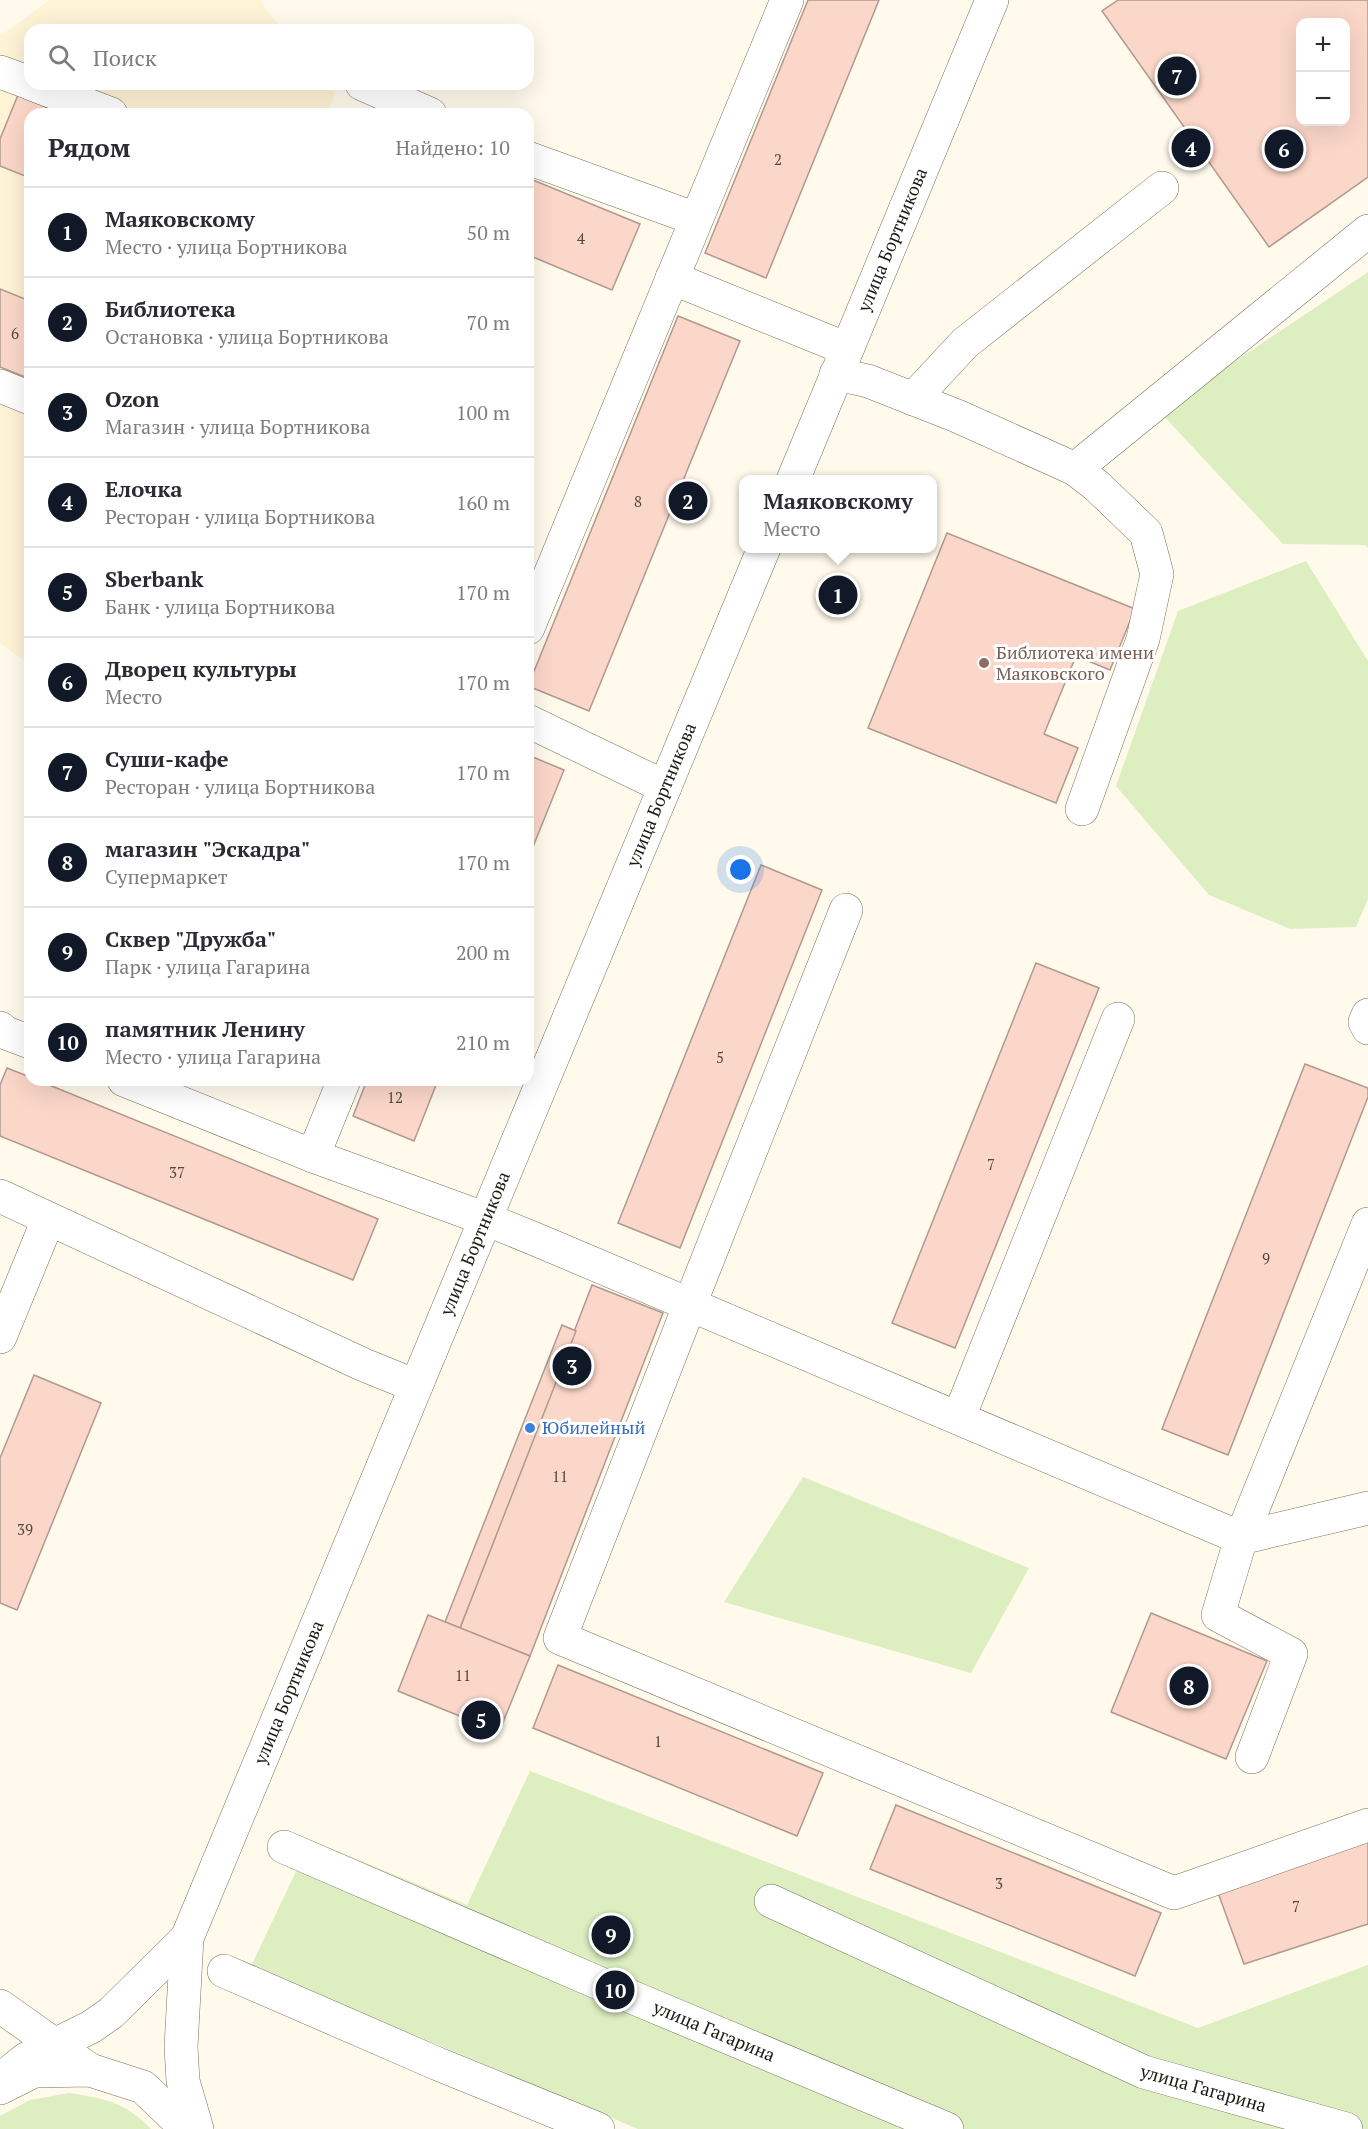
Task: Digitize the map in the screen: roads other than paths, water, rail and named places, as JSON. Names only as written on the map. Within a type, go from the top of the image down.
[{"type":"street","points":[[534,613],[787,0]]},
{"type":"street","name":"улица Бортникова","points":[[795,475],[992,0]]},
{"type":"street","points":[[0,72],[24,81]]},
{"type":"street","points":[[47,90],[95,108]]},
{"type":"street","points":[[376,90],[416,108]]},
{"type":"street","points":[[534,160],[696,219]]},
{"type":"street","points":[[913,399],[965,343],[1162,188]]},
{"type":"street","points":[[1075,469],[1368,231]]},
{"type":"street","points":[[672,278],[842,361],[868,381],[957,416],[1075,469],[1098,486],[1146,533],[1157,574],[1143,639],[1082,809]]},
{"type":"street","points":[[0,386],[24,396]]},
{"type":"street","name":"улица Бортникова","points":[[197,2129],[183,2081],[181,2047],[187,1938],[762,553]]},
{"type":"street","points":[[534,724],[666,786]]},
{"type":"street","points":[[846,910],[560,1638],[1174,1893],[1368,1825]]},
{"type":"street","points":[[959,1417],[1118,1019]]},
{"type":"street","points":[[139,1086],[313,1156],[486,1219],[1241,1538],[1368,1508]]},
{"type":"street","points":[[313,1156],[342,1086]]},
{"type":"street","points":[[0,1196],[364,1365],[416,1386]]},
{"type":"street","points":[[0,1337],[48,1220]]},
{"type":"street","points":[[1252,1757],[1291,1654],[1218,1615],[1241,1538],[1368,1224]]},
{"type":"street","name":"улица Гагарина","points":[[284,1847],[632,1998],[947,2129]]},
{"type":"street","name":"улица Гагарина","points":[[771,1901],[1144,2072],[1346,2129]]},
{"type":"street","name":"улица Бортникова","points":[[0,2080],[26,2059],[91,2028],[111,2013],[187,1938]]},
{"type":"street","points":[[224,1971],[428,2060],[598,2129]]},
{"type":"street","points":[[0,2006],[90,2070]]},
{"type":"street","points":[[0,2088],[34,2071],[90,2070],[143,2086],[187,2129]]},
{"type":"place","name":"Суши-кафе","points":[[1177,76]]},
{"type":"place","name":"Елочка","points":[[1191,148]]},
{"type":"place","name":"Дворец культуры","points":[[1284,149]]},
{"type":"place","name":"Библиотека","points":[[688,501]]},
{"type":"place","name":"Маяковскому","points":[[838,595]]},
{"type":"place","name":"Библиотека имени Маяковского","points":[[984,663]]},
{"type":"place","name":"Ozon","points":[[572,1366]]},
{"type":"place","name":"Юбилейный","points":[[530,1428]]},
{"type":"place","name":"магазин \"Эскадра\"","points":[[1189,1686]]},
{"type":"place","name":"Sberbank","points":[[481,1720]]},
{"type":"place","name":"Сквер \"Дружба\"","points":[[611,1935]]},
{"type":"place","name":"памятник Ленину","points":[[615,1990]]}]
